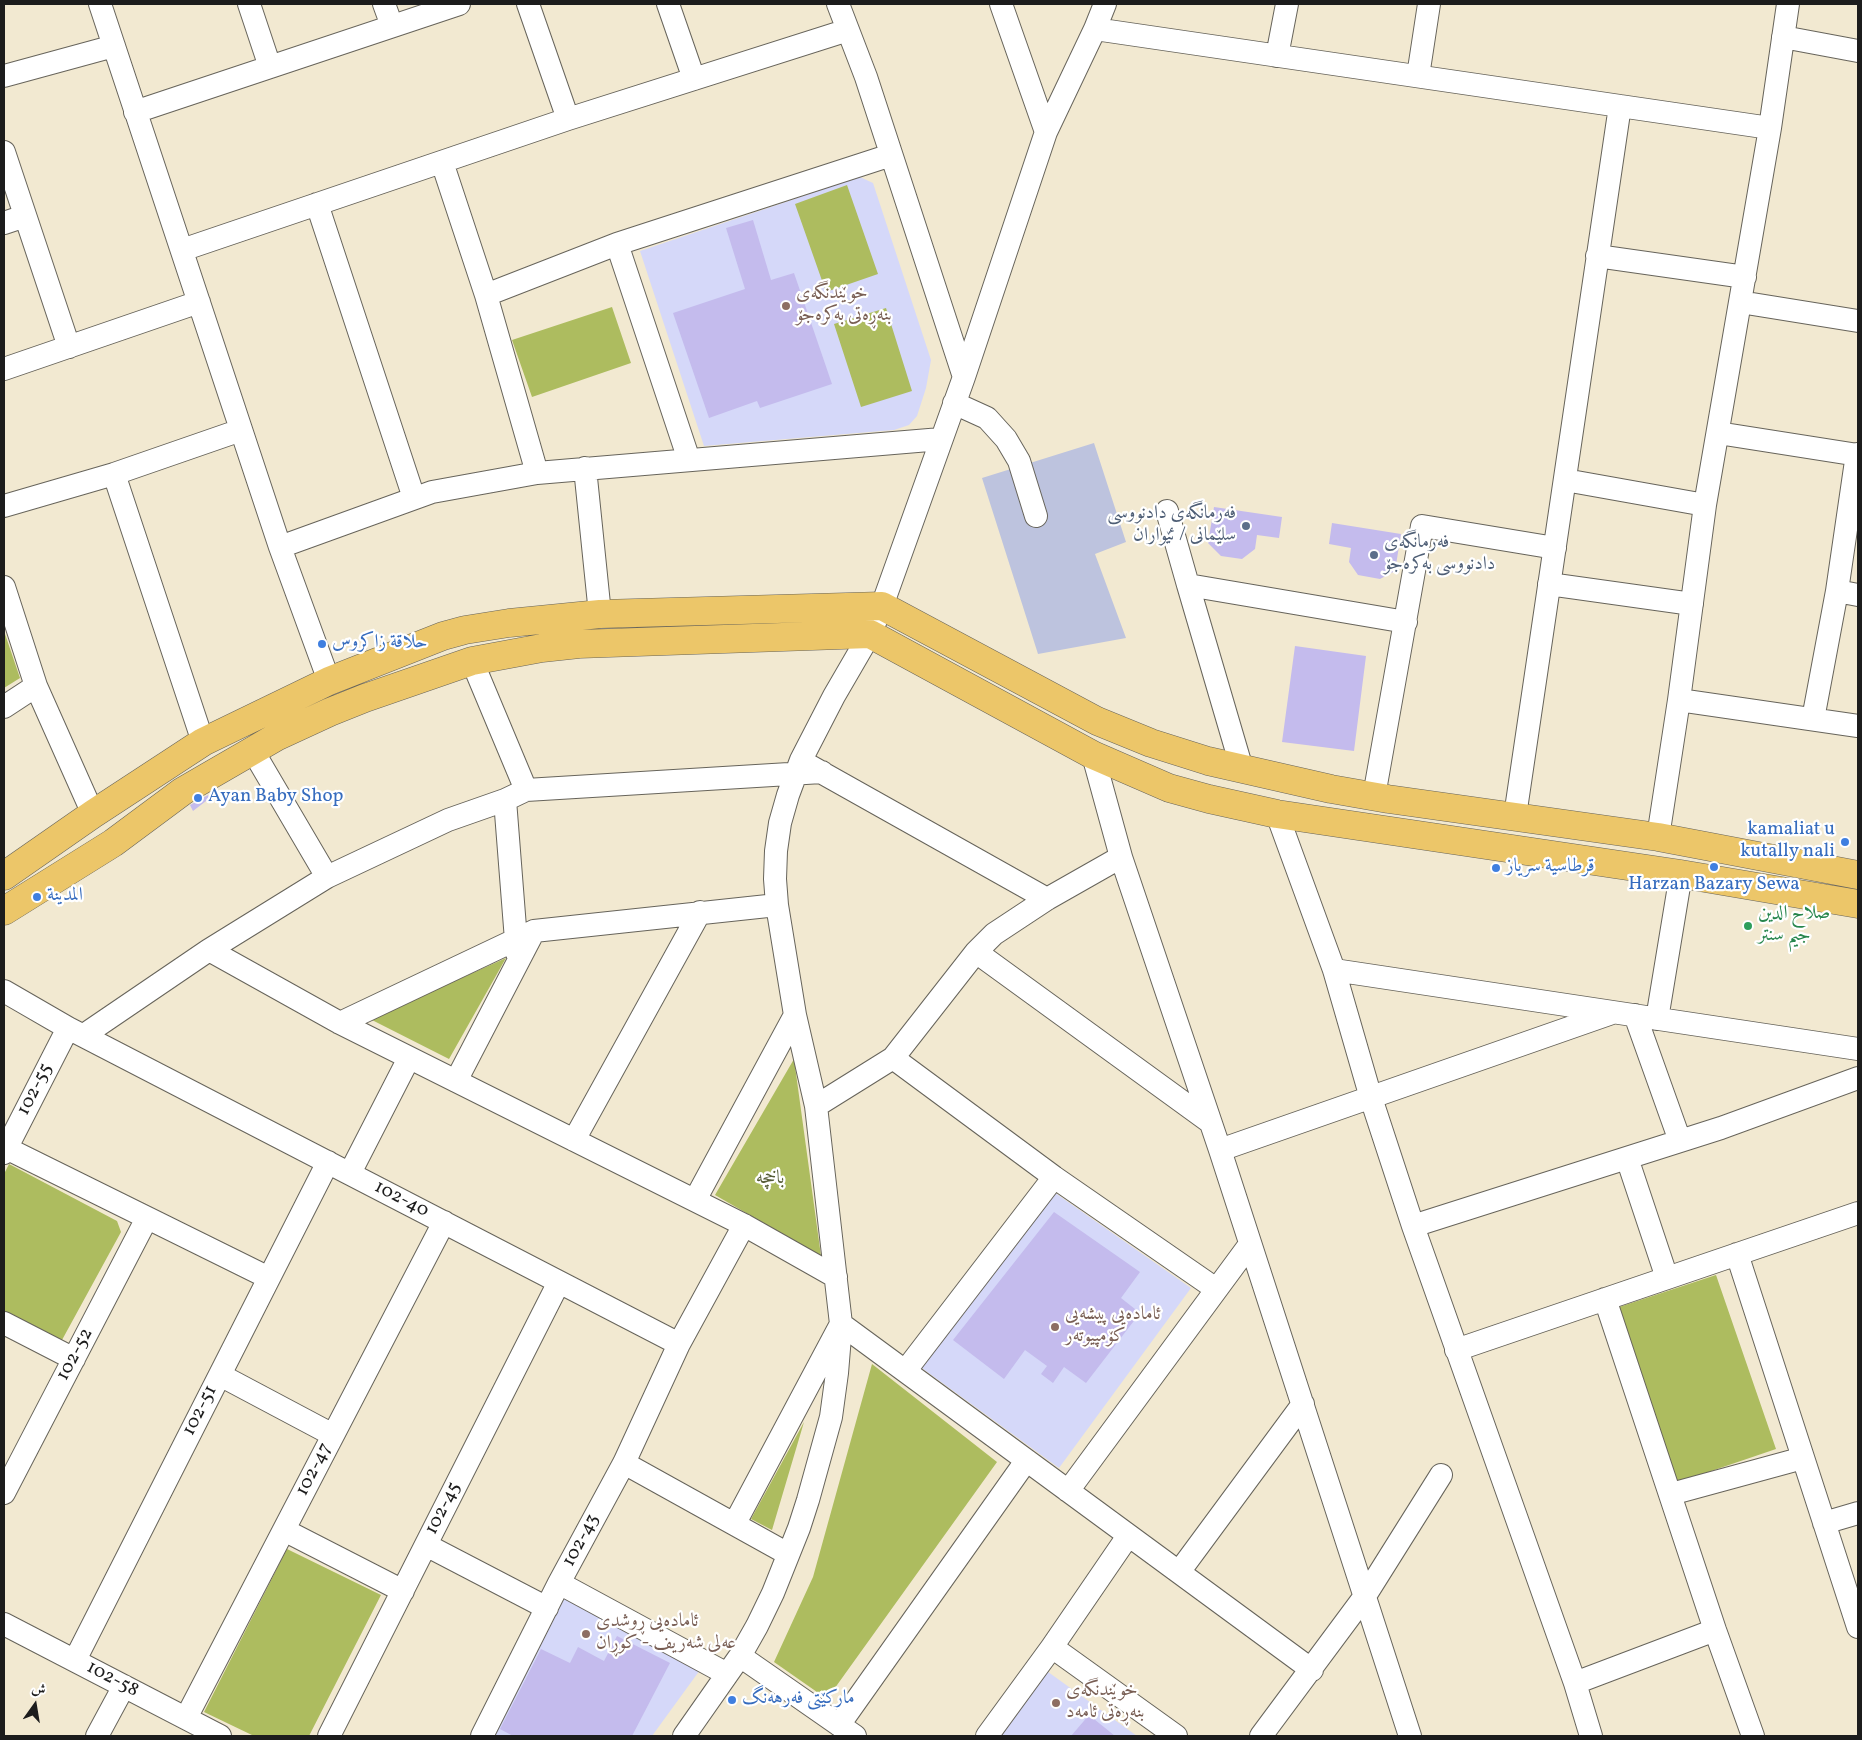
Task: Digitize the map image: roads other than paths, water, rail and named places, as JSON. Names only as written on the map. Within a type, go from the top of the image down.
[{"type":"main road","points":[[4,876],[93,814],[203,742],[329,681],[465,630],[547,618],[600,614],[882,606],[1113,728],[1179,752],[1242,769],[1331,789],[1381,798],[1658,837],[1858,875]]},
{"type":"main road","points":[[4,911],[113,843],[183,791],[278,736],[330,712],[394,687],[472,661],[542,648],[579,644],[870,634],[1094,755],[1169,788],[1209,799],[1277,814],[1681,874],[1858,904]]},
{"type":"main road","points":[[1324,821],[1332,809],[1331,789]]},
{"type":"main road","points":[[1381,798],[1384,829]]},
{"type":"street","points":[[100,4],[280,547],[329,681]]},
{"type":"street","points":[[249,4],[270,67]]},
{"type":"street","points":[[384,4],[392,26]]},
{"type":"street","points":[[135,112],[459,4]]},
{"type":"street","points":[[528,4],[568,119]]},
{"type":"street","points":[[668,4],[694,79]]},
{"type":"street","points":[[838,4],[866,77],[964,377]]},
{"type":"street","points":[[1001,4],[1046,132]]},
{"type":"street","points":[[684,1736],[734,1665],[769,1601],[808,1500],[831,1417],[837,1373],[841,1324],[816,1106],[795,1015],[777,905],[776,860],[780,823],[798,766],[834,696],[870,634],[882,606],[964,377],[1046,132],[1105,4]]},
{"type":"street","points":[[1277,56],[1287,4]]},
{"type":"street","points":[[1418,76],[1429,4]]},
{"type":"street","points":[[1658,837],[1679,700],[1705,506],[1770,128],[1788,4]]},
{"type":"street","points":[[1095,29],[1770,128]]},
{"type":"street","points":[[182,250],[568,119],[848,30]]},
{"type":"street","points":[[1783,37],[1858,51]]},
{"type":"street","points":[[4,76],[114,46]]},
{"type":"street","points":[[1515,816],[1620,106]]},
{"type":"street","points":[[4,152],[69,347]]},
{"type":"street","points":[[486,295],[617,244],[890,155]]},
{"type":"street","points":[[442,162],[486,295],[538,473]]},
{"type":"street","points":[[317,204],[414,498]]},
{"type":"street","points":[[4,223],[25,216]]},
{"type":"street","points":[[617,244],[689,460]]},
{"type":"street","points":[[1598,256],[1745,277]]},
{"type":"street","points":[[4,369],[199,302]]},
{"type":"street","points":[[1740,302],[1858,322]]},
{"type":"street","points":[[954,403],[987,418],[1006,439],[1019,461],[1036,516]]},
{"type":"street","points":[[4,506],[114,474],[241,430]]},
{"type":"street","points":[[1718,433],[1857,455],[1848,593],[1813,719]]},
{"type":"street","points":[[280,547],[414,498],[469,484],[585,468],[941,439]]},
{"type":"street","points":[[585,468],[600,614]]},
{"type":"street","points":[[114,474],[203,742]]},
{"type":"street","points":[[1565,480],[1705,506]]},
{"type":"street","points":[[1168,511],[1242,769]]},
{"type":"street","points":[[1381,798],[1406,622],[1422,526],[1554,548]]},
{"type":"street","points":[[1549,584],[1692,604]]},
{"type":"street","points":[[1188,585],[1406,622]]},
{"type":"street","points":[[4,587],[36,686],[93,814]]},
{"type":"street","points":[[472,661],[526,790]]},
{"type":"street","points":[[4,707],[36,686]]},
{"type":"street","points":[[1679,700],[1858,726]]},
{"type":"street","points":[[253,752],[327,877]]},
{"type":"street","points":[[1094,755],[1121,857],[1220,1150],[1410,1736]]},
{"type":"street","points":[[76,1032],[327,877],[448,820],[505,800],[526,790],[798,766],[822,772],[1047,899]]},
{"type":"street","points":[[456,1081],[518,962],[525,935],[505,800]]},
{"type":"street","points":[[1277,814],[1334,970],[1371,1098],[1413,1226],[1576,1683],[1591,1736]]},
{"type":"street","points":[[816,1106],[893,1058],[976,952],[994,934],[1047,899],[1121,857]]},
{"type":"street","points":[[1657,1019],[1681,874]]},
{"type":"street","points":[[340,1023],[525,935],[700,912],[777,905]]},
{"type":"street","points":[[574,1140],[700,912]]},
{"type":"street","points":[[209,950],[340,1023],[744,1225],[836,1277]]},
{"type":"street","points":[[976,952],[1210,1122]]},
{"type":"street","points":[[1334,970],[1858,1049]]},
{"type":"street","name":"102-40","points":[[4,991],[76,1032],[679,1344]]},
{"type":"street","points":[[1220,1150],[1625,1014]]},
{"type":"street","points":[[1625,1014],[1680,1141]]},
{"type":"street","points":[[695,1200],[795,1015]]},
{"type":"street","name":"102-55","points":[[5,1150],[76,1032]]},
{"type":"street","points":[[350,1174],[409,1058]]},
{"type":"street","points":[[893,1058],[1054,1177],[1216,1289]]},
{"type":"street","points":[[1413,1226],[1721,1128],[1858,1078]]},
{"type":"street","points":[[5,1150],[269,1278]]},
{"type":"street","points":[[1627,1158],[1667,1278]]},
{"type":"street","name":"102-51","points":[[75,1660],[328,1162]]},
{"type":"street","points":[[906,1370],[1054,1177]]},
{"type":"street","points":[[1456,1350],[1858,1213]]},
{"type":"street","name":"102-52","points":[[4,1493],[147,1218]]},
{"type":"street","name":"102-47","points":[[186,1718],[444,1222]]},
{"type":"street","points":[[679,1344],[744,1225]]},
{"type":"street","points":[[1068,1492],[1250,1244]]},
{"type":"street","points":[[1737,1254],[1858,1627]]},
{"type":"street","name":"102-45","points":[[329,1736],[559,1282]]},
{"type":"street","points":[[1605,1299],[1715,1630],[1753,1736]]},
{"type":"street","points":[[4,1323],[74,1359]]},
{"type":"street","points":[[841,1324],[1312,1670]]},
{"type":"street","points":[[735,1524],[841,1324]]},
{"type":"street","name":"102-43","points":[[482,1736],[559,1583],[624,1463],[679,1344]]},
{"type":"street","points":[[220,1375],[333,1435]]},
{"type":"street","points":[[1179,1572],[1303,1404]]},
{"type":"street","points":[[1671,1494],[1803,1458]]},
{"type":"street","points":[[559,1583],[734,1665],[847,1731],[1026,1461]]},
{"type":"street","points":[[624,1463],[788,1554]]},
{"type":"street","points":[[1261,1736],[1312,1670],[1365,1596],[1441,1475]]},
{"type":"street","points":[[1824,1523],[1858,1513]]},
{"type":"street","points":[[284,1530],[402,1591]]},
{"type":"street","points":[[987,1736],[1128,1536]]},
{"type":"street","points":[[426,1545],[547,1608]]},
{"type":"street","name":"102-58","points":[[4,1624],[220,1736]]},
{"type":"street","points":[[1576,1683],[1715,1630]]},
{"type":"street","points":[[1052,1646],[1176,1736]]},
{"type":"street","points":[[97,1736],[124,1686]]},
{"type":"place","name":"خوێندنگەی بنەڕەتی بەکرەجۆ","points":[[786,306]]},
{"type":"place","name":"فەرمانگەی دادنووسی سلێمانی / ئێواران","points":[[1246,526]]},
{"type":"place","name":"فەرمانگەی دادنووسی بەکرەجۆ","points":[[1374,555]]},
{"type":"place","name":"حلاقة زاکروس","points":[[322,644]]},
{"type":"place","name":"Ayan Baby Shop","points":[[198,798]]},
{"type":"place","name":"kamaliat u kutally nali","points":[[1845,842]]},
{"type":"place","name":"Harzan Bazary Sewa","points":[[1714,867]]},
{"type":"place","name":"قرطاسية سرياز","points":[[1496,868]]},
{"type":"place","name":"المدينة","points":[[37,897]]},
{"type":"place","name":"صلاح الدين جيم سنتر","points":[[1748,926]]},
{"type":"place","name":"ئامادەیی پیشەیی کۆمپیوتەر","points":[[1055,1327]]},
{"type":"place","name":"ئامادەیی ڕوشدی عەلی شەریف - کوڕان","points":[[586,1634]]},
{"type":"place","name":"مارکێتی فەرهەنگ","points":[[732,1700]]},
{"type":"place","name":"خوێندنگەی بنەڕەتی ئامەد","points":[[1056,1703]]},
{"type":"park label","name":"باخچە","points":[[770,1180]]}]
